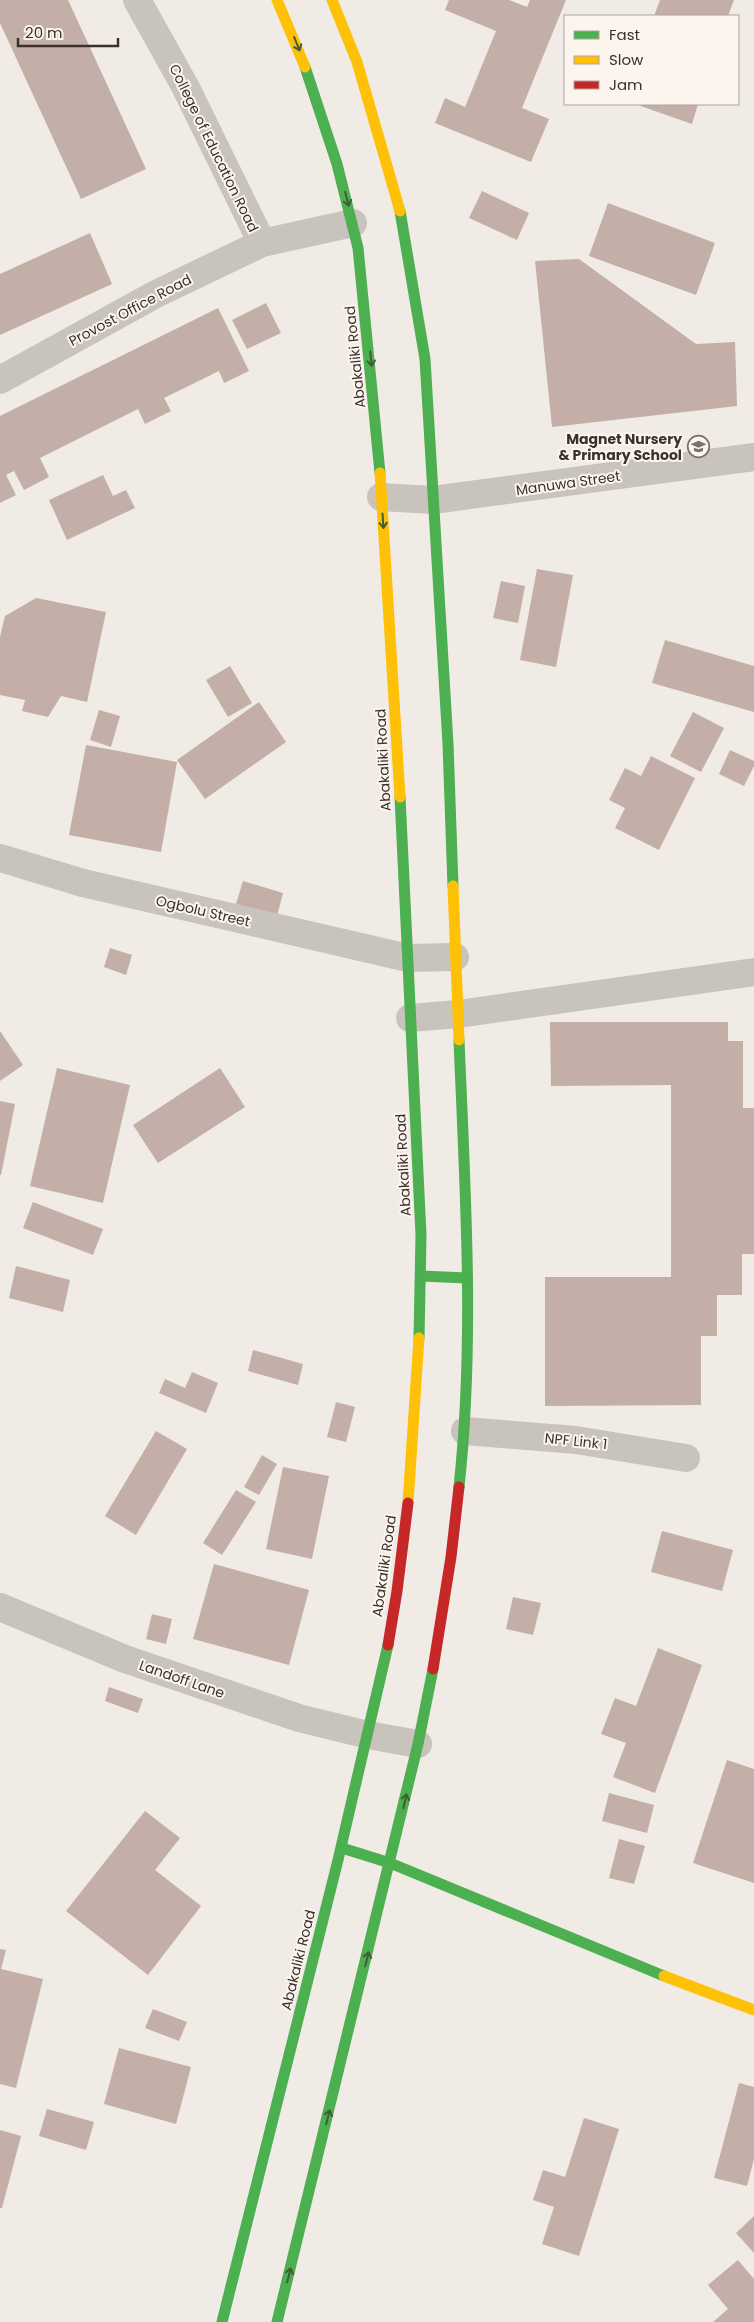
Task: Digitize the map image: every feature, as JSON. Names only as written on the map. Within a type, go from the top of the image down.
[{"type":"main road","name":"Abakaliki Road","points":[[222,2322],[342,1848],[368,1735],[397,1591],[409,1488],[417,1388],[421,1276],[394,679],[370,351],[353,223],[337,164],[310,79],[277,0]]},
{"type":"main road","points":[[277,2322],[418,1744],[440,1631],[451,1557],[465,1430],[467,1278],[458,1014],[454,957],[449,754],[424,359],[400,211],[357,62],[332,0]]},
{"type":"main road","points":[[421,1276],[467,1278]]},
{"type":"main road","points":[[342,1848],[390,1863],[615,1957],[754,2010]]},
{"type":"street","name":"College of Education Road","points":[[137,0],[186,88],[262,243]]},
{"type":"street","name":"Provost Office Road","points":[[0,380],[156,294],[262,243],[353,223]]},
{"type":"street","name":"Manuwa Street","points":[[381,497],[433,500],[754,457]]},
{"type":"street","name":"Ogbolu Street","points":[[0,858],[83,883],[408,958],[454,957]]},
{"type":"street","points":[[410,1018],[458,1014],[754,972]]},
{"type":"street","name":"NPF Link 1","points":[[465,1430],[576,1440],[686,1458]]},
{"type":"street","name":"Landoff Lane","points":[[2,1614],[125,1660],[299,1718],[368,1735],[418,1744]]},
{"type":"building","points":[[0,0],[68,0],[146,169],[81,199],[0,23]]},
{"type":"building","points":[[449,0],[509,0],[527,7],[530,0],[566,0],[522,108],[549,119],[531,162],[435,123],[445,98],[465,107],[496,31],[445,10]]},
{"type":"building","points":[[660,0],[734,0],[728,15],[654,15]]},
{"type":"building","points":[[638,105],[698,105],[692,124]]},
{"type":"building","points":[[482,191],[529,213],[517,240],[469,218]]},
{"type":"building","points":[[608,203],[715,243],[696,295],[589,256]]},
{"type":"building","points":[[90,233],[112,284],[0,335],[0,274]]},
{"type":"building","points":[[579,259],[696,344],[735,342],[737,406],[552,427],[535,261]]},
{"type":"building","points":[[266,303],[281,333],[247,349],[232,320]]},
{"type":"building","points":[[218,308],[249,371],[224,383],[219,371],[164,398],[171,411],[145,424],[138,409],[40,458],[49,477],[24,490],[14,471],[6,475],[16,495],[0,503],[0,416]]},
{"type":"building","points":[[103,475],[113,496],[126,490],[135,508],[67,540],[49,500]]},
{"type":"building","points":[[537,569],[573,575],[556,667],[520,660]]},
{"type":"building","points":[[501,581],[525,586],[518,623],[493,618]]},
{"type":"building","points":[[36,598],[106,612],[87,702],[61,696],[48,717],[22,711],[25,700],[0,695],[0,637],[5,616]]},
{"type":"building","points":[[665,640],[754,666],[754,712],[652,683]]},
{"type":"building","points":[[230,666],[252,703],[228,717],[206,680]]},
{"type":"building","points":[[259,702],[286,742],[205,799],[177,760]]},
{"type":"building","points":[[99,710],[120,716],[111,747],[90,740]]},
{"type":"building","points":[[693,712],[724,728],[701,772],[670,756]]},
{"type":"building","points":[[86,745],[177,762],[161,852],[69,835]]},
{"type":"building","points":[[730,750],[754,761],[754,766],[744,786],[719,774]]},
{"type":"building","points":[[651,756],[695,778],[659,850],[615,828],[625,808],[609,800],[625,768],[641,776]]},
{"type":"building","points":[[243,881],[283,893],[277,916],[236,904]]},
{"type":"building","points":[[110,948],[132,955],[126,975],[104,967]]},
{"type":"building","points":[[550,1022],[728,1022],[728,1041],[743,1041],[743,1108],[754,1108],[754,1254],[742,1254],[742,1295],[717,1295],[717,1336],[701,1336],[701,1405],[545,1406],[545,1277],[671,1277],[671,1085],[551,1086]]},
{"type":"building","points":[[0,1031],[23,1065],[0,1081]]},
{"type":"building","points":[[57,1068],[130,1085],[103,1203],[30,1186]]},
{"type":"building","points":[[220,1068],[245,1107],[158,1163],[133,1125]]},
{"type":"building","points":[[0,1101],[15,1104],[1,1175],[0,1175]]},
{"type":"building","points":[[33,1202],[103,1229],[93,1255],[23,1228]]},
{"type":"building","points":[[16,1266],[70,1280],[63,1312],[9,1298]]},
{"type":"building","points":[[253,1350],[303,1364],[298,1385],[248,1371]]},
{"type":"building","points":[[192,1372],[218,1383],[206,1413],[159,1393],[165,1379],[185,1388]]},
{"type":"building","points":[[336,1402],[355,1407],[346,1442],[327,1437]]},
{"type":"building","points":[[156,1431],[187,1449],[136,1535],[105,1516]]},
{"type":"building","points":[[262,1455],[277,1464],[259,1495],[244,1487]]},
{"type":"building","points":[[283,1467],[329,1476],[312,1559],[266,1549]]},
{"type":"building","points":[[236,1490],[256,1502],[222,1555],[203,1543]]},
{"type":"building","points":[[662,1531],[733,1550],[722,1591],[651,1572]]},
{"type":"building","points":[[214,1564],[309,1590],[289,1665],[193,1639]]},
{"type":"building","points":[[513,1597],[541,1603],[533,1635],[506,1629]]},
{"type":"building","points":[[152,1614],[172,1619],[166,1644],[146,1639]]},
{"type":"building","points":[[658,1648],[702,1665],[655,1793],[613,1777],[626,1743],[601,1734],[615,1698],[636,1706]]},
{"type":"building","points":[[109,1687],[143,1699],[138,1713],[105,1701]]},
{"type":"building","points":[[727,1760],[754,1769],[754,1883],[693,1863]]},
{"type":"building","points":[[609,1793],[654,1805],[647,1833],[602,1821]]},
{"type":"building","points":[[145,1811],[180,1838],[155,1870],[201,1906],[148,1975],[66,1911]]},
{"type":"building","points":[[619,1839],[645,1846],[634,1884],[609,1878]]},
{"type":"building","points":[[0,1949],[6,1950],[1,1969],[43,1979],[16,2088],[0,2084]]},
{"type":"building","points":[[153,2009],[187,2022],[179,2041],[145,2028]]},
{"type":"building","points":[[119,2048],[191,2067],[176,2124],[104,2104]]},
{"type":"building","points":[[739,2083],[754,2087],[754,2159],[747,2186],[714,2178]]},
{"type":"building","points":[[47,2109],[94,2122],[86,2150],[39,2136]]},
{"type":"building","points":[[584,2118],[619,2129],[579,2256],[542,2244],[554,2207],[533,2200],[543,2170],[565,2177]]},
{"type":"building","points":[[0,2130],[21,2136],[2,2208],[0,2208]]},
{"type":"building","points":[[754,2216],[754,2253],[736,2233]]},
{"type":"building","points":[[738,2260],[754,2279],[754,2322],[713,2322],[728,2309],[708,2285]]},
{"type":"traffic: fast","points":[[305,67],[337,164],[358,248],[380,473]]},
{"type":"traffic: fast","points":[[400,211],[425,359],[448,744],[453,886]]},
{"type":"traffic: fast","points":[[400,797],[421,1235],[419,1338]]},
{"type":"traffic: fast","points":[[459,1040],[466,1208],[468,1320],[467,1376],[459,1487]]},
{"type":"traffic: fast","points":[[421,1276],[467,1278]]},
{"type":"traffic: fast","points":[[222,2322],[338,1860],[388,1645]]},
{"type":"traffic: fast","points":[[277,2322],[418,1744],[433,1669]]},
{"type":"traffic: fast","points":[[342,1848],[390,1863],[664,1976]]},
{"type":"traffic: slow","points":[[277,0],[305,67]]},
{"type":"traffic: slow","points":[[332,0],[357,62],[400,211]]},
{"type":"traffic: slow","points":[[380,473],[400,797]]},
{"type":"traffic: slow","points":[[453,886],[459,1040]]},
{"type":"traffic: slow","points":[[408,1503],[419,1338]]},
{"type":"traffic: slow","points":[[664,1976],[754,2010]]},
{"type":"traffic: jam","points":[[433,1669],[451,1557],[459,1487]]},
{"type":"traffic: jam","points":[[388,1645],[408,1503]]},
{"type":"place","name":"Magnet Nursery & Primary School","points":[[698,447]]}]
